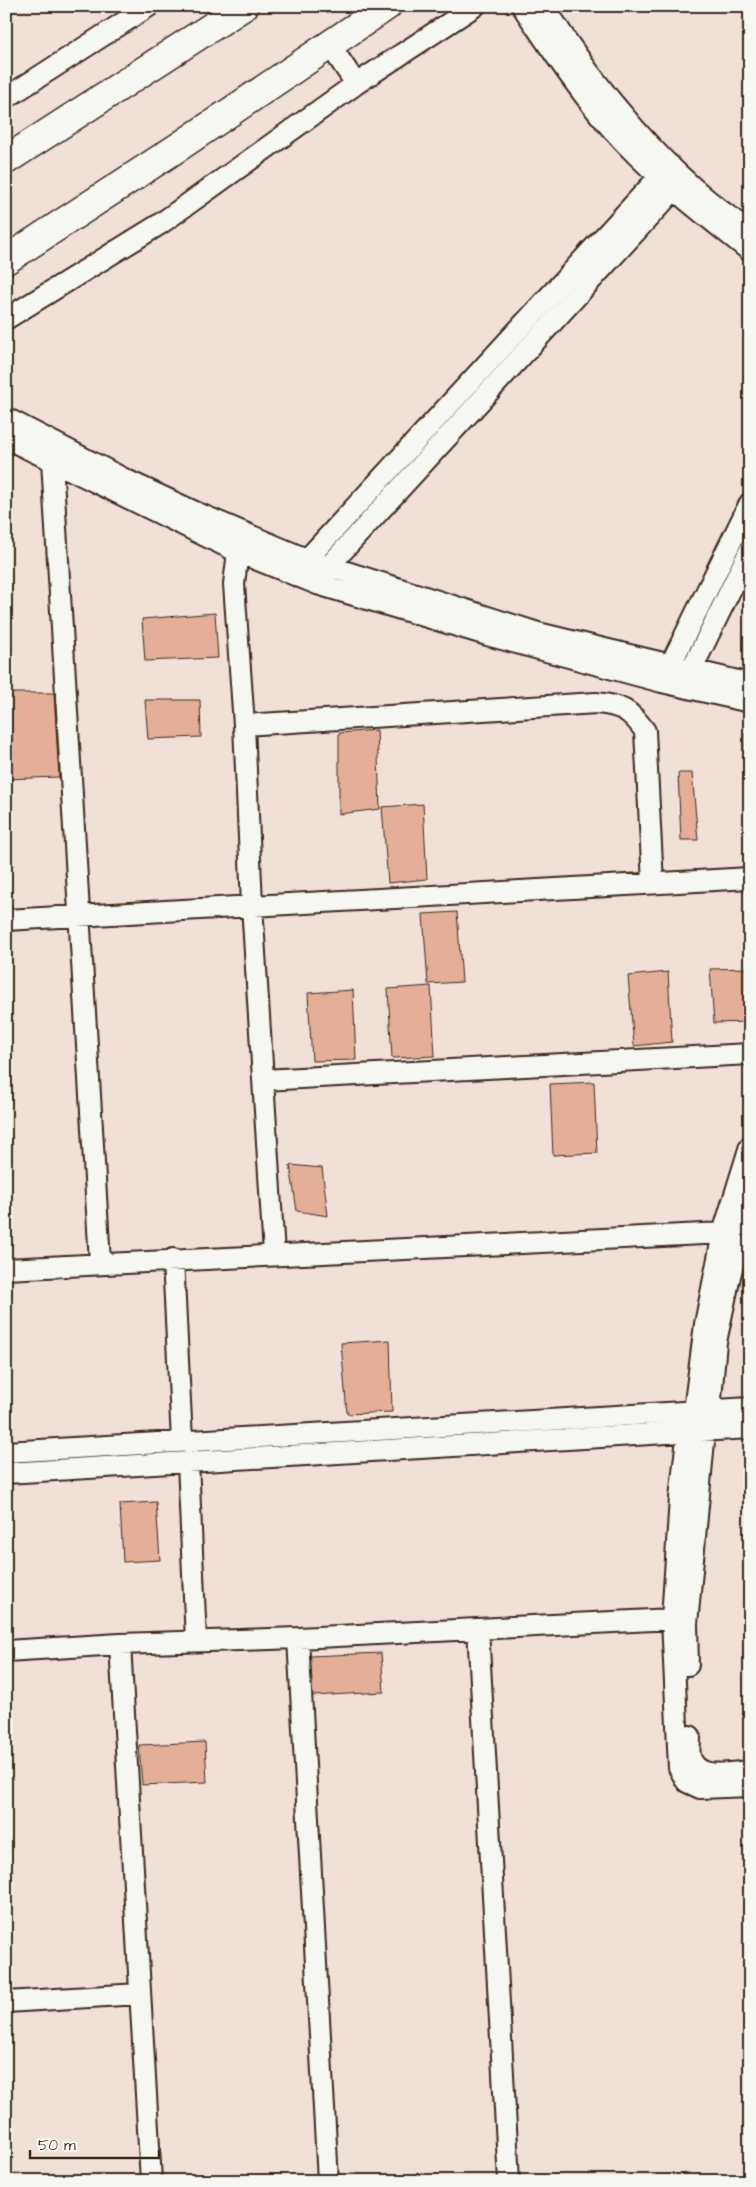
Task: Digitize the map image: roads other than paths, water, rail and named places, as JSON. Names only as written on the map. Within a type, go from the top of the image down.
[{"type":"main road","points":[[6,160],[244,6]]},
{"type":"main road","points":[[6,260],[50,233],[387,6]]},
{"type":"street","points":[[6,98],[130,12],[148,6]]},
{"type":"street","points":[[6,319],[160,224],[356,84],[475,6]]},
{"type":"street","points":[[522,6],[564,69],[610,127],[664,171],[750,251]]},
{"type":"street","points":[[544,6],[566,42],[664,171]]},
{"type":"street","points":[[330,45],[356,84]]},
{"type":"street","points":[[300,566],[664,171]]},
{"type":"street","points":[[679,185],[750,231]]},
{"type":"street","points":[[317,584],[329,566],[679,185]]},
{"type":"street","points":[[6,418],[300,566],[317,584],[486,635],[687,679],[750,702]]},
{"type":"street","points":[[6,438],[238,552],[300,566],[329,566],[666,674]]},
{"type":"street","points":[[52,461],[100,1262]]},
{"type":"street","points":[[666,674],[750,502]]},
{"type":"street","points":[[687,679],[750,550]]},
{"type":"street","points":[[238,552],[234,584],[244,725],[252,905],[274,1254]]},
{"type":"street","points":[[687,679],[750,684]]},
{"type":"street","points":[[244,725],[596,703],[616,705],[633,715],[645,731],[653,883]]},
{"type":"street","points":[[6,920],[750,878]]},
{"type":"street","points":[[264,1080],[750,1054]]},
{"type":"street","points":[[750,1148],[723,1233],[705,1324],[687,1624],[690,1756],[696,1768],[708,1774],[750,1771]]},
{"type":"street","points":[[750,1200],[730,1276],[699,1421],[680,1498],[672,1619],[679,1768],[687,1782],[700,1788],[750,1786]]},
{"type":"street","points":[[6,1268],[723,1233]]},
{"type":"street","points":[[173,1259],[182,1441]]},
{"type":"street","points":[[6,1473],[188,1462],[699,1421],[750,1408]]},
{"type":"street","points":[[6,1452],[182,1441],[699,1421],[750,1428]]},
{"type":"street","points":[[188,1462],[196,1641]]},
{"type":"street","points":[[6,1651],[120,1644],[298,1638],[672,1619]]},
{"type":"street","points":[[478,1629],[509,2181]]},
{"type":"street","points":[[298,1638],[328,2181]]},
{"type":"street","points":[[120,1644],[151,2181]]},
{"type":"street","points":[[6,2002],[139,1994]]}]
